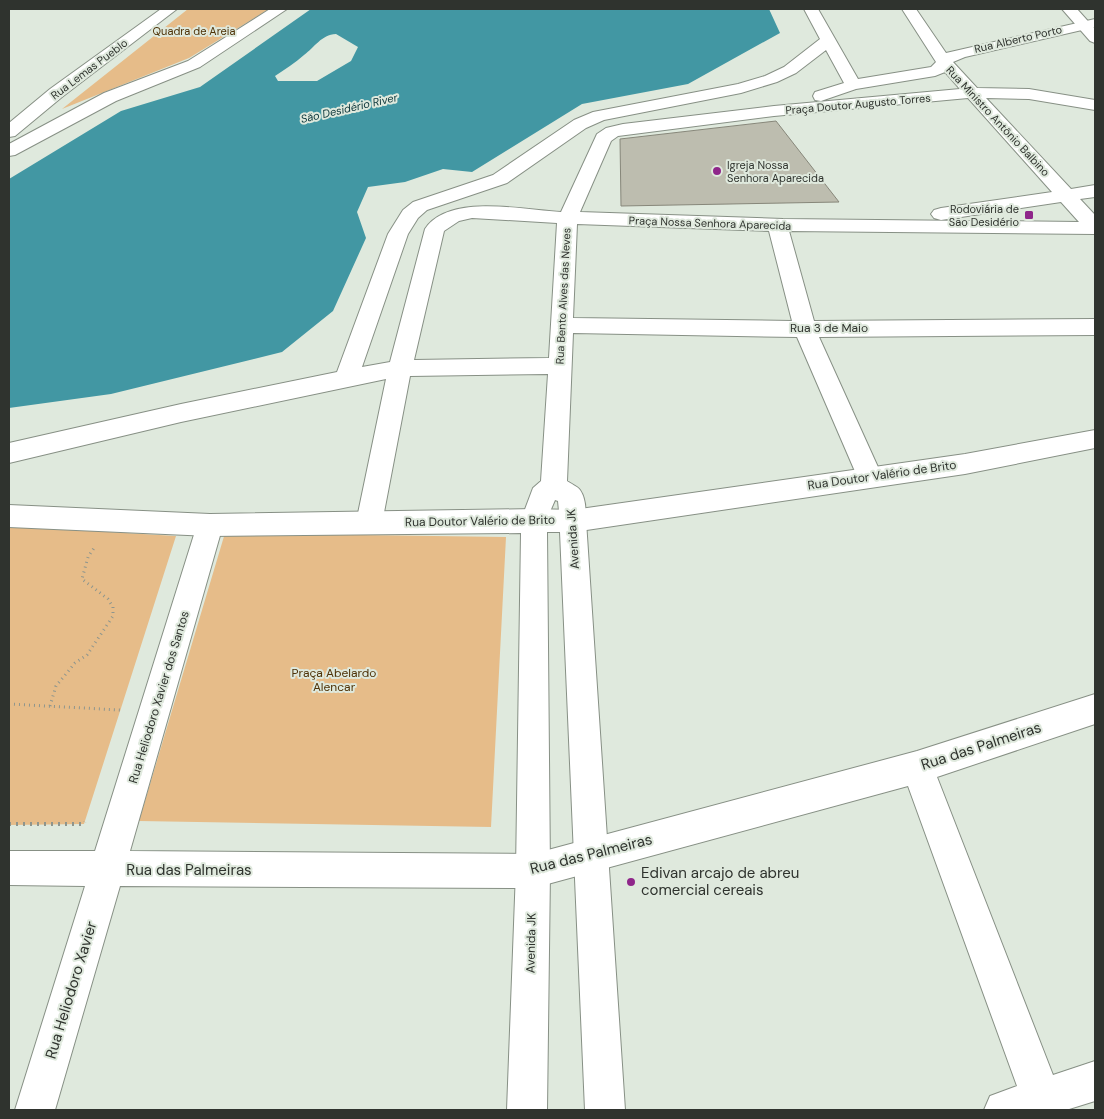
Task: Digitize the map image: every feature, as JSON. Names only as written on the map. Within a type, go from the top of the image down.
[{"type":"street","name":"Rua Lemas Pueblo","points":[[9,132],[56,93],[170,9]]},
{"type":"street","points":[[9,151],[110,98],[194,64],[280,9]]},
{"type":"street","points":[[811,9],[853,85]]},
{"type":"street","name":"Rua Ministro Antônio Balbino","points":[[909,9],[944,62],[1068,195],[1095,228]]},
{"type":"street","points":[[1057,9],[1088,29]]},
{"type":"street","points":[[1069,9],[1088,29]]},
{"type":"street","name":"Rua Alberto Porto","points":[[944,62],[961,53],[1088,29]]},
{"type":"street","points":[[348,378],[398,234],[410,214],[420,206],[500,179],[580,124],[599,116],[741,88],[790,70],[829,40]]},
{"type":"street","name":"Praça Doutor Augusto Torres","points":[[774,111],[853,85],[935,71],[940,69],[944,62]]},
{"type":"street","name":"Praça Doutor Augusto Torres","points":[[774,111],[972,93],[1030,94],[1095,105]]},
{"type":"street","name":"Rua Bento Alves das Neves","points":[[554,486],[568,219],[603,138],[612,132],[774,111]]},
{"type":"street","name":"Praça Nossa Senhora Aparecida","points":[[853,227],[1095,191]]},
{"type":"street","name":"Praça Nossa Senhora Aparecida","points":[[400,368],[435,229],[442,221],[460,213],[472,212],[568,219],[853,227],[1095,228]]},
{"type":"street","points":[[777,225],[805,329],[869,476]]},
{"type":"street","name":"Rua 3 de Maio","points":[[562,326],[805,329],[1095,327]]},
{"type":"street","points":[[9,453],[400,368],[559,366]]},
{"type":"street","points":[[369,523],[400,368]]},
{"type":"street","name":"Rua Doutor Valério de Brito","points":[[9,516],[210,525],[573,521],[869,476],[965,464],[1095,440]]},
{"type":"street","name":"Avenida JK","points":[[527,1110],[533,871],[534,520],[542,496],[554,486],[570,496],[573,521],[605,1110]]},
{"type":"street","name":"Rua Heliodoro Xavier dos Santos","points":[[107,870],[210,525]]},
{"type":"street","name":"Rua das Palmeiras","points":[[9,868],[533,871],[916,767],[1095,709]]},
{"type":"street","points":[[916,767],[1042,1099]]},
{"type":"street","name":"Rua Heliodoro Xavier","points":[[35,1110],[107,870]]},
{"type":"street","points":[[1004,1110],[1095,1081]]},
{"type":"path","points":[[50,706],[56,686],[75,663],[87,655],[113,616],[113,607],[108,599],[82,579],[88,558],[97,544]]},
{"type":"path","points":[[118,720],[124,701]]},
{"type":"path","points":[[9,704],[121,710]]},
{"type":"path","points":[[9,824],[84,824],[87,814]]},
{"type":"green space","name":"Quadra de Areia","points":[[188,9],[269,9],[189,58],[62,109]]},
{"type":"green space","points":[[9,526],[176,536],[84,824],[9,825]]},
{"type":"green space","name":"Praça Abelardo Alencar","points":[[225,533],[506,537],[491,827],[139,821]]},
{"type":"water","name":"São Desidério River","points":[[311,9],[769,9],[780,33],[688,84],[582,104],[472,172],[443,169],[405,182],[368,187],[357,212],[366,238],[333,311],[282,352],[111,394],[9,408],[9,179],[121,111],[200,87]],"holes":[[[336,34],[358,47],[351,61],[317,81],[278,81],[275,76],[297,61],[322,39],[331,35]]]},
{"type":"building","name":"Igreja Nossa Senhora Aparecida","points":[[776,121],[839,202],[621,206],[620,139]]},
{"type":"place","name":"Igreja Nossa Senhora Aparecida","points":[[717,171]]},
{"type":"place","name":"Rodoviária de São Desidério","points":[[1029,215]]},
{"type":"place","name":"Edivan arcajo de abreu comercial cereais","points":[[631,882]]}]
